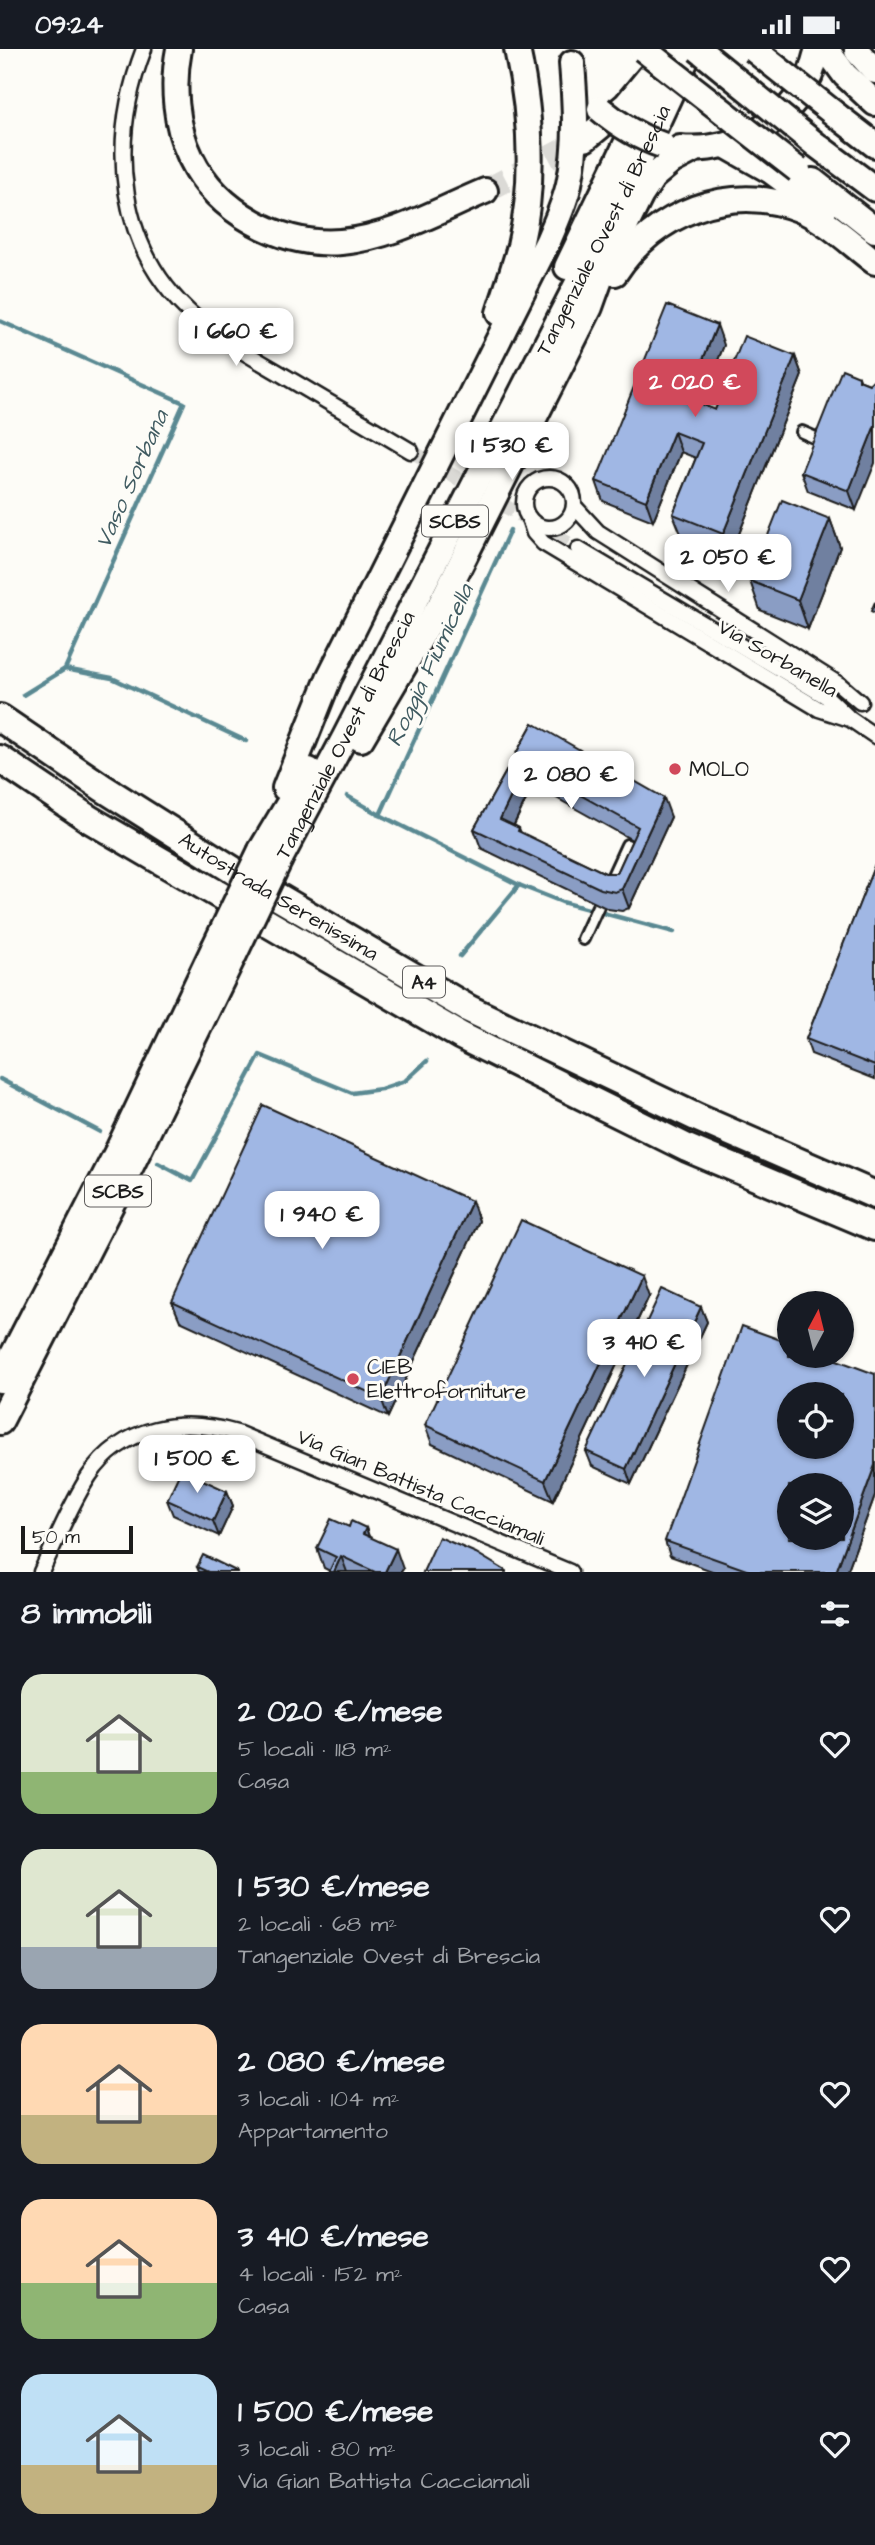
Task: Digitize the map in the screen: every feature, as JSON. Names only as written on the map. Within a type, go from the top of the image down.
[{"type":"highway","points":[[179,49],[175,75],[176,106],[191,160],[232,209],[259,226],[282,235],[339,243],[373,237],[485,191]]},
{"type":"highway","points":[[401,537],[419,480],[482,355],[520,246],[530,161],[525,84],[517,49]]},
{"type":"highway","points":[[643,49],[875,230]]},
{"type":"highway","points":[[585,139],[626,105],[678,49]]},
{"type":"highway","name":"Tangenziale Ovest di Brescia","points":[[0,1380],[276,851],[302,785],[678,49]]},
{"type":"highway","points":[[698,49],[875,189]]},
{"type":"highway","points":[[753,49],[875,145]]},
{"type":"highway","points":[[570,56],[583,88],[600,109],[629,131],[662,145],[695,149],[725,145],[759,131],[788,108],[809,77],[818,49]]},
{"type":"highway","points":[[826,49],[845,75],[875,103]]},
{"type":"highway","points":[[857,51],[875,71]]},
{"type":"highway","points":[[276,851],[329,678],[548,241],[562,205],[569,185],[575,148],[570,56]]},
{"type":"highway","points":[[725,145],[771,171],[875,250]]},
{"type":"highway","points":[[276,851],[357,747],[440,605],[590,307],[603,271],[641,195],[653,177],[672,161],[695,149]]},
{"type":"highway","points":[[590,307],[626,256],[644,237],[688,210],[716,201],[772,202],[800,209],[823,222],[875,262]]},
{"type":"highway","name":"Autostrada Serenissima","points":[[0,718],[103,788],[244,877],[469,1009],[698,1118],[875,1195]]},
{"type":"highway","name":"Autostrada Serenissima","points":[[0,759],[89,819],[461,1036],[687,1148],[875,1227]]},
{"type":"highway","name":"Tangenziale Ovest di Brescia","points":[[0,1422],[132,1164],[223,953]]},
{"type":"street","points":[[144,49],[133,78],[126,112],[123,160],[132,219],[144,250],[158,274],[196,319],[231,345],[411,451]]},
{"type":"street","points":[[802,432],[828,443]]},
{"type":"street","points":[[552,478],[569,487],[574,506],[571,515],[564,522],[556,527],[537,524],[529,518],[524,499],[527,490],[542,479],[552,478]]},
{"type":"street","points":[[574,506],[597,532],[840,685],[860,702]]},
{"type":"street","name":"Via Sorbanella","points":[[529,518],[534,533],[543,543],[819,709],[850,719],[875,736]]},
{"type":"street","points":[[578,549],[827,697],[850,719]]},
{"type":"street","points":[[827,697],[860,702],[875,708]]},
{"type":"street","points":[[606,890],[627,845]]},
{"type":"street","points":[[583,939],[599,904]]},
{"type":"street","name":"Via Gian Battista Cacciamali","points":[[40,1572],[89,1476],[112,1451],[161,1426],[192,1424],[214,1426],[237,1433],[553,1569],[570,1572]]},
{"type":"building","points":[[667,305],[717,325],[687,399],[715,410],[744,336],[795,356],[723,534],[673,514],[702,443],[674,432],[646,501],[596,481]]},
{"type":"building","points":[[842,369],[859,376],[859,380],[869,384],[875,382],[875,425],[849,491],[801,472]]},
{"type":"building","points":[[782,500],[830,519],[798,600],[750,581]]},
{"type":"building","points":[[533,723],[664,798],[622,889],[615,892],[601,889],[474,829]],"holes":[[[526,765],[638,827],[617,873],[605,873],[518,831],[519,828],[500,819]]]},
{"type":"building","points":[[875,864],[875,1066],[806,1039]]},
{"type":"building","points":[[263,1105],[472,1201],[381,1398],[172,1302]]},
{"type":"building","points":[[521,1220],[642,1276],[545,1481],[425,1425]]},
{"type":"building","points":[[662,1289],[701,1307],[626,1469],[586,1451]]},
{"type":"building","points":[[742,1326],[777,1339],[777,1369],[854,1369],[854,1366],[875,1374],[875,1465],[854,1523],[854,1473],[777,1473],[777,1550],[844,1550],[836,1572],[752,1572],[665,1541]]},
{"type":"building","points":[[181,1470],[227,1491],[213,1521],[167,1500]]},
{"type":"building","points":[[331,1519],[349,1527],[351,1521],[366,1528],[363,1534],[396,1549],[385,1572],[375,1572],[341,1556],[334,1572],[329,1572],[336,1557],[317,1548]]},
{"type":"building","points":[[439,1537],[476,1553],[506,1572],[423,1572]]},
{"type":"building","points":[[203,1555],[238,1572],[208,1572],[197,1567]]},
{"type":"waterway","name":"Vaso Sorbana","points":[[0,321],[184,403],[65,669],[23,695]]},
{"type":"waterway","name":"Roggia Fiumicella","points":[[347,796],[380,815],[510,530]]},
{"type":"waterway","name":"Roggia Fiumicella","points":[[65,669],[112,678],[246,741]]},
{"type":"waterway","name":"Roggia Fiumicella","points":[[380,815],[519,885]]},
{"type":"waterway","name":"Roggia Fiumicella","points":[[460,956],[519,885],[562,902],[674,932]]},
{"type":"waterway","name":"Roggia Fiumicella","points":[[158,1163],[192,1181],[260,1055],[352,1093],[381,1089],[405,1081],[427,1061]]},
{"type":"waterway","name":"Roggia Fiumicella","points":[[0,1079],[100,1132]]},
{"type":"tunnel","points":[[485,191],[585,139]]},
{"type":"tunnel","points":[[411,451],[578,549]]},
{"type":"place","name":"MOLO","points":[[675,769]]},
{"type":"place","name":"CIEB Elettroforniture","points":[[353,1379]]}]
